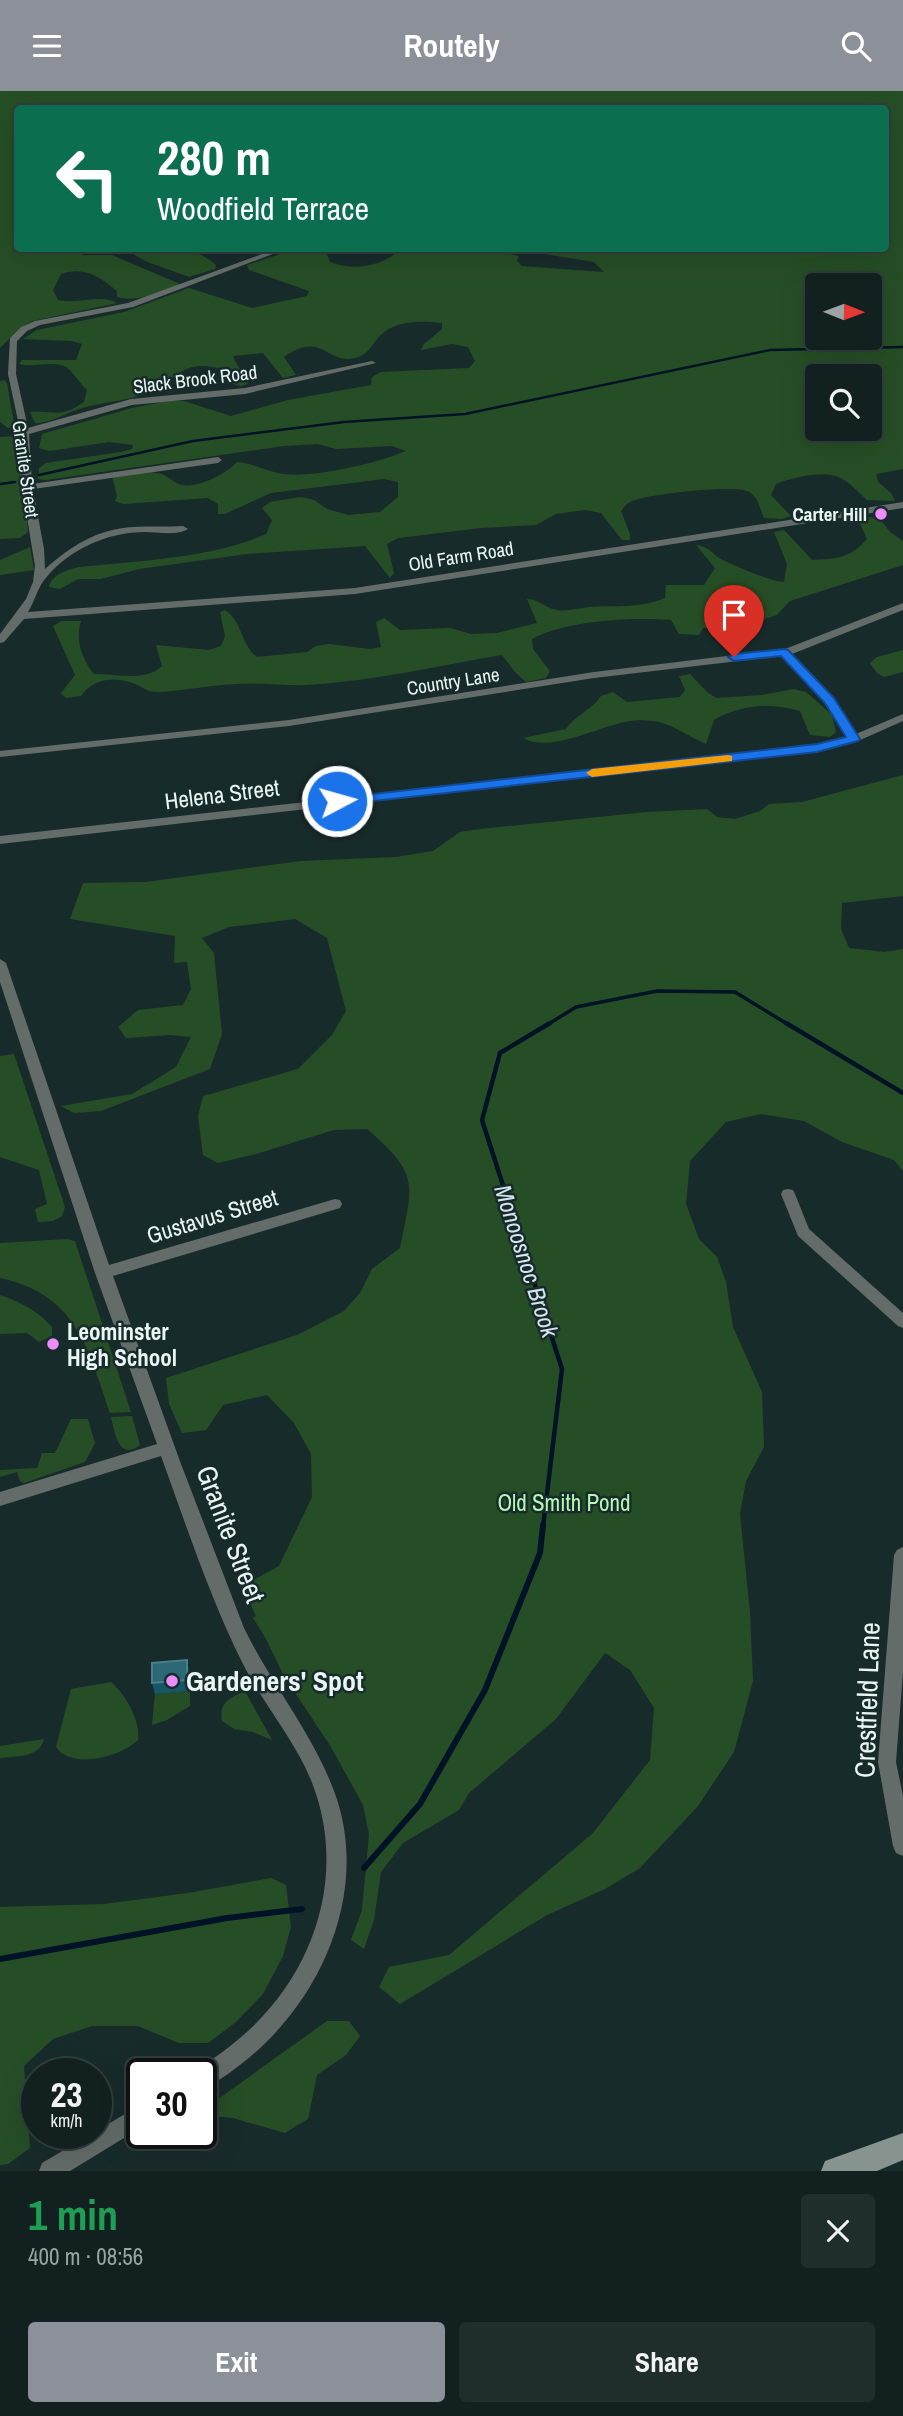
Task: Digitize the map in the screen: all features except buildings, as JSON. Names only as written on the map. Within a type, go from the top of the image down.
[{"type":"main road","points":[[835,2171],[903,2146]]},
{"type":"street","name":"Granite Street","points":[[0,640],[21,615],[39,579],[41,555],[27,487],[24,432],[11,372],[13,340],[24,329],[53,318],[130,305],[274,252]]},
{"type":"street","name":"Slack Brook Road","points":[[24,432],[131,402],[245,391],[372,363]]},
{"type":"street","points":[[0,375],[11,372]]},
{"type":"street","points":[[27,487],[218,460]]},
{"type":"street","name":"Old Farm Road","points":[[21,615],[116,611],[358,590],[903,505]]},
{"type":"street","points":[[39,579],[69,552],[104,534],[130,530],[183,529]]},
{"type":"street","name":"Country Lane","points":[[0,754],[289,723],[594,675],[784,652],[903,606]]},
{"type":"street","points":[[784,652],[830,701],[854,739]]},
{"type":"street","name":"Helena Street","points":[[0,840],[817,748],[854,739],[903,717]]},
{"type":"street","name":"Granite Street","points":[[0,964],[103,1273],[165,1448],[238,1634],[321,1776],[331,1805],[337,1859],[330,1913],[303,1983],[262,2036],[217,2068]]},
{"type":"street","points":[[788,1194],[803,1232],[903,1322]]},
{"type":"street","name":"Gustavus Street","points":[[103,1273],[335,1204]]},
{"type":"street","points":[[0,1499],[165,1448]]},
{"type":"street","name":"Crestfield Lane","points":[[903,1555],[887,1762],[903,1846]]},
{"type":"street","points":[[60,2168],[126,2125]]},
{"type":"green space","points":[[0,91],[903,91],[903,469],[876,474],[878,482],[891,493],[895,501],[867,500],[840,478],[814,475],[776,484],[771,495],[791,516],[782,519],[764,518],[756,499],[747,491],[687,491],[650,496],[627,504],[621,511],[630,540],[622,540],[601,513],[585,510],[556,514],[536,525],[481,528],[398,538],[387,544],[394,573],[390,578],[365,546],[247,554],[139,569],[101,579],[78,579],[60,589],[49,587],[53,579],[74,568],[199,553],[266,534],[272,520],[262,508],[270,502],[300,497],[314,500],[327,509],[348,515],[380,512],[398,497],[398,482],[384,479],[271,493],[225,514],[218,514],[218,504],[208,498],[123,504],[115,501],[117,496],[112,476],[156,473],[179,484],[189,485],[212,479],[237,462],[297,475],[363,465],[406,451],[392,446],[336,449],[318,444],[284,446],[46,480],[38,479],[39,468],[46,463],[121,452],[132,449],[133,445],[109,442],[49,451],[39,448],[42,434],[132,408],[167,401],[184,401],[231,416],[288,400],[371,385],[372,377],[381,372],[469,368],[475,361],[468,347],[452,344],[421,350],[424,344],[442,329],[442,323],[411,322],[389,329],[364,354],[355,358],[337,357],[316,347],[297,350],[284,357],[296,375],[283,378],[263,353],[233,356],[248,384],[241,386],[229,383],[228,371],[212,367],[191,367],[144,394],[84,407],[40,423],[35,423],[30,412],[58,413],[69,410],[84,402],[87,390],[64,366],[19,364],[22,360],[76,360],[82,344],[72,341],[23,339],[37,330],[124,312],[189,288],[252,308],[307,296],[309,291],[249,270],[247,265],[286,252],[326,252],[330,262],[357,267],[385,260],[396,252],[501,252],[519,256],[517,261],[522,266],[604,272],[594,262],[532,252],[889,252],[889,105],[14,105],[14,252],[112,255],[180,284],[133,299],[117,297],[117,291],[91,274],[77,271],[61,274],[53,290],[58,300],[104,299],[117,303],[33,321],[21,327],[0,348]]},
{"type":"green space","points":[[130,252],[192,252],[216,265],[215,269],[189,277],[145,261]]},
{"type":"green space","points":[[0,381],[7,383],[14,423],[14,427],[8,428],[0,422]]},
{"type":"green space","points":[[19,436],[28,532],[20,538],[0,539],[0,437]]},
{"type":"green space","points":[[866,517],[879,518],[890,532],[903,541],[903,565],[790,601],[777,615],[745,625],[703,628],[699,635],[679,634],[671,620],[655,619],[600,621],[547,633],[532,639],[533,649],[550,671],[546,678],[526,682],[502,655],[332,683],[246,684],[157,692],[125,681],[110,680],[91,686],[81,696],[66,698],[61,693],[75,675],[53,626],[62,621],[81,621],[81,649],[94,674],[130,676],[148,674],[162,666],[156,645],[209,650],[221,646],[225,636],[220,612],[225,610],[235,621],[251,652],[257,657],[307,652],[316,646],[329,644],[370,649],[381,647],[376,622],[384,618],[400,630],[450,628],[471,634],[497,633],[537,623],[527,599],[561,610],[628,606],[665,598],[666,585],[704,585],[715,568],[696,545],[746,570],[784,582],[787,564],[774,532],[784,530],[812,560],[836,558],[849,554],[867,539],[859,521]]},
{"type":"green space","points":[[30,547],[34,570],[0,575],[0,560]]},
{"type":"green space","points":[[903,650],[903,672],[884,677],[877,673],[870,663],[877,657]]},
{"type":"green space","points":[[690,674],[716,698],[762,695],[794,689],[806,692],[832,715],[836,732],[830,737],[810,735],[800,711],[767,706],[746,708],[714,720],[706,744],[665,724],[643,720],[618,724],[562,741],[535,742],[523,738],[566,729],[601,696],[613,692],[627,702],[680,697],[685,690],[679,676]]},
{"type":"green space","name":"Old Smith Pond","points":[[903,775],[903,896],[842,903],[841,929],[849,948],[885,952],[903,949],[903,1171],[894,1160],[842,1142],[804,1121],[761,1114],[726,1122],[690,1161],[686,1204],[699,1239],[717,1257],[726,1282],[733,1327],[762,1392],[764,1447],[746,1481],[740,1514],[750,1613],[753,1681],[734,1752],[698,1806],[640,1868],[605,1889],[547,1915],[400,2004],[379,1987],[389,1967],[449,1955],[593,1833],[650,1760],[654,1708],[630,1670],[605,1653],[556,1719],[469,1793],[459,1810],[403,1843],[381,1872],[374,1920],[364,1949],[351,1940],[362,1910],[369,1834],[363,1805],[331,1747],[284,1676],[253,1618],[256,1616],[247,1598],[250,1582],[279,1566],[312,1497],[311,1454],[294,1423],[267,1395],[223,1405],[206,1430],[182,1433],[169,1404],[166,1378],[297,1335],[344,1311],[360,1293],[372,1269],[400,1248],[408,1208],[408,1181],[396,1158],[367,1129],[334,1130],[218,1163],[203,1155],[198,1116],[203,1096],[298,1069],[332,1035],[346,1011],[327,938],[295,919],[229,927],[202,938],[214,953],[222,1034],[210,1069],[101,1111],[74,1113],[61,1106],[132,1094],[176,1067],[191,1037],[170,1035],[126,1038],[118,1027],[138,1010],[183,1005],[191,989],[187,962],[174,963],[175,936],[70,919],[83,883],[146,882],[301,861],[396,857],[433,851],[460,832],[647,812],[707,809],[717,817],[735,819],[760,811],[769,804],[802,802]]},
{"type":"green space","points":[[14,1054],[65,1207],[62,1216],[53,1221],[38,1222],[35,1209],[47,1204],[39,1170],[0,1157],[0,1056]]},
{"type":"green space","points":[[67,1239],[75,1241],[131,1412],[110,1413],[86,1346],[62,1311],[46,1297],[26,1286],[0,1278],[0,1243]]},
{"type":"green space","points":[[0,1295],[41,1316],[52,1327],[52,1336],[39,1342],[27,1333],[0,1334]]},
{"type":"green space","points":[[132,1416],[140,1445],[127,1450],[119,1443],[111,1417]]},
{"type":"green space","points":[[71,1419],[88,1419],[95,1443],[85,1462],[24,1483],[20,1481],[17,1472],[0,1477],[0,1470],[37,1468],[42,1453],[55,1453]]},
{"type":"green space","points":[[111,1682],[131,1708],[137,1724],[138,1740],[120,1752],[96,1759],[73,1758],[63,1754],[56,1747],[71,1689]]},
{"type":"green space","points":[[190,1691],[190,1706],[167,1720],[152,1725],[155,1694]]},
{"type":"green space","points":[[240,1693],[246,1693],[272,1740],[253,1732],[234,1729],[222,1721],[225,1703]]},
{"type":"green space","points":[[44,1739],[32,1753],[0,1758],[0,1746]]},
{"type":"green space","points":[[271,1878],[286,1885],[291,1927],[283,1956],[263,1994],[236,2022],[208,2043],[179,2043],[138,2026],[92,2026],[53,2039],[33,2058],[21,2058],[21,2149],[29,2149],[8,2164],[0,2165],[0,1907],[104,1904]]},
{"type":"green space","points":[[327,2021],[349,2021],[360,2036],[346,2055],[317,2075],[308,2119],[285,2133],[233,2118],[217,2116],[217,2100]]},
{"type":"waterway","points":[[39,475],[193,441],[344,422],[465,414],[770,350],[903,347]]},
{"type":"waterway","points":[[0,484],[15,482]]},
{"type":"waterway","name":"Monoosnoc Brook","points":[[547,1025],[576,1007],[657,991],[735,992],[789,1025]]},
{"type":"waterway","name":"Monoosnoc Brook","points":[[543,1527],[562,1369],[482,1120],[500,1053],[550,1023]]},
{"type":"waterway","name":"Monoosnoc Brook","points":[[786,1023],[903,1093]]},
{"type":"waterway","name":"Monoosnoc Brook","points":[[364,1868],[420,1804],[485,1690],[540,1553],[543,1525]]},
{"type":"waterway","points":[[0,1959],[227,1918],[302,1909]]},
{"type":"slow traffic","points":[[592,773],[728,759]]},
{"type":"place","name":"Carter Hill","points":[[881,514]]},
{"type":"place","name":"Leominster High School","points":[[53,1344]]},
{"type":"place","name":"Gardeners' Spot","points":[[172,1681]]},
{"type":"route","points":[[337,801],[817,748],[854,739],[830,701],[784,652],[734,657]]}]
